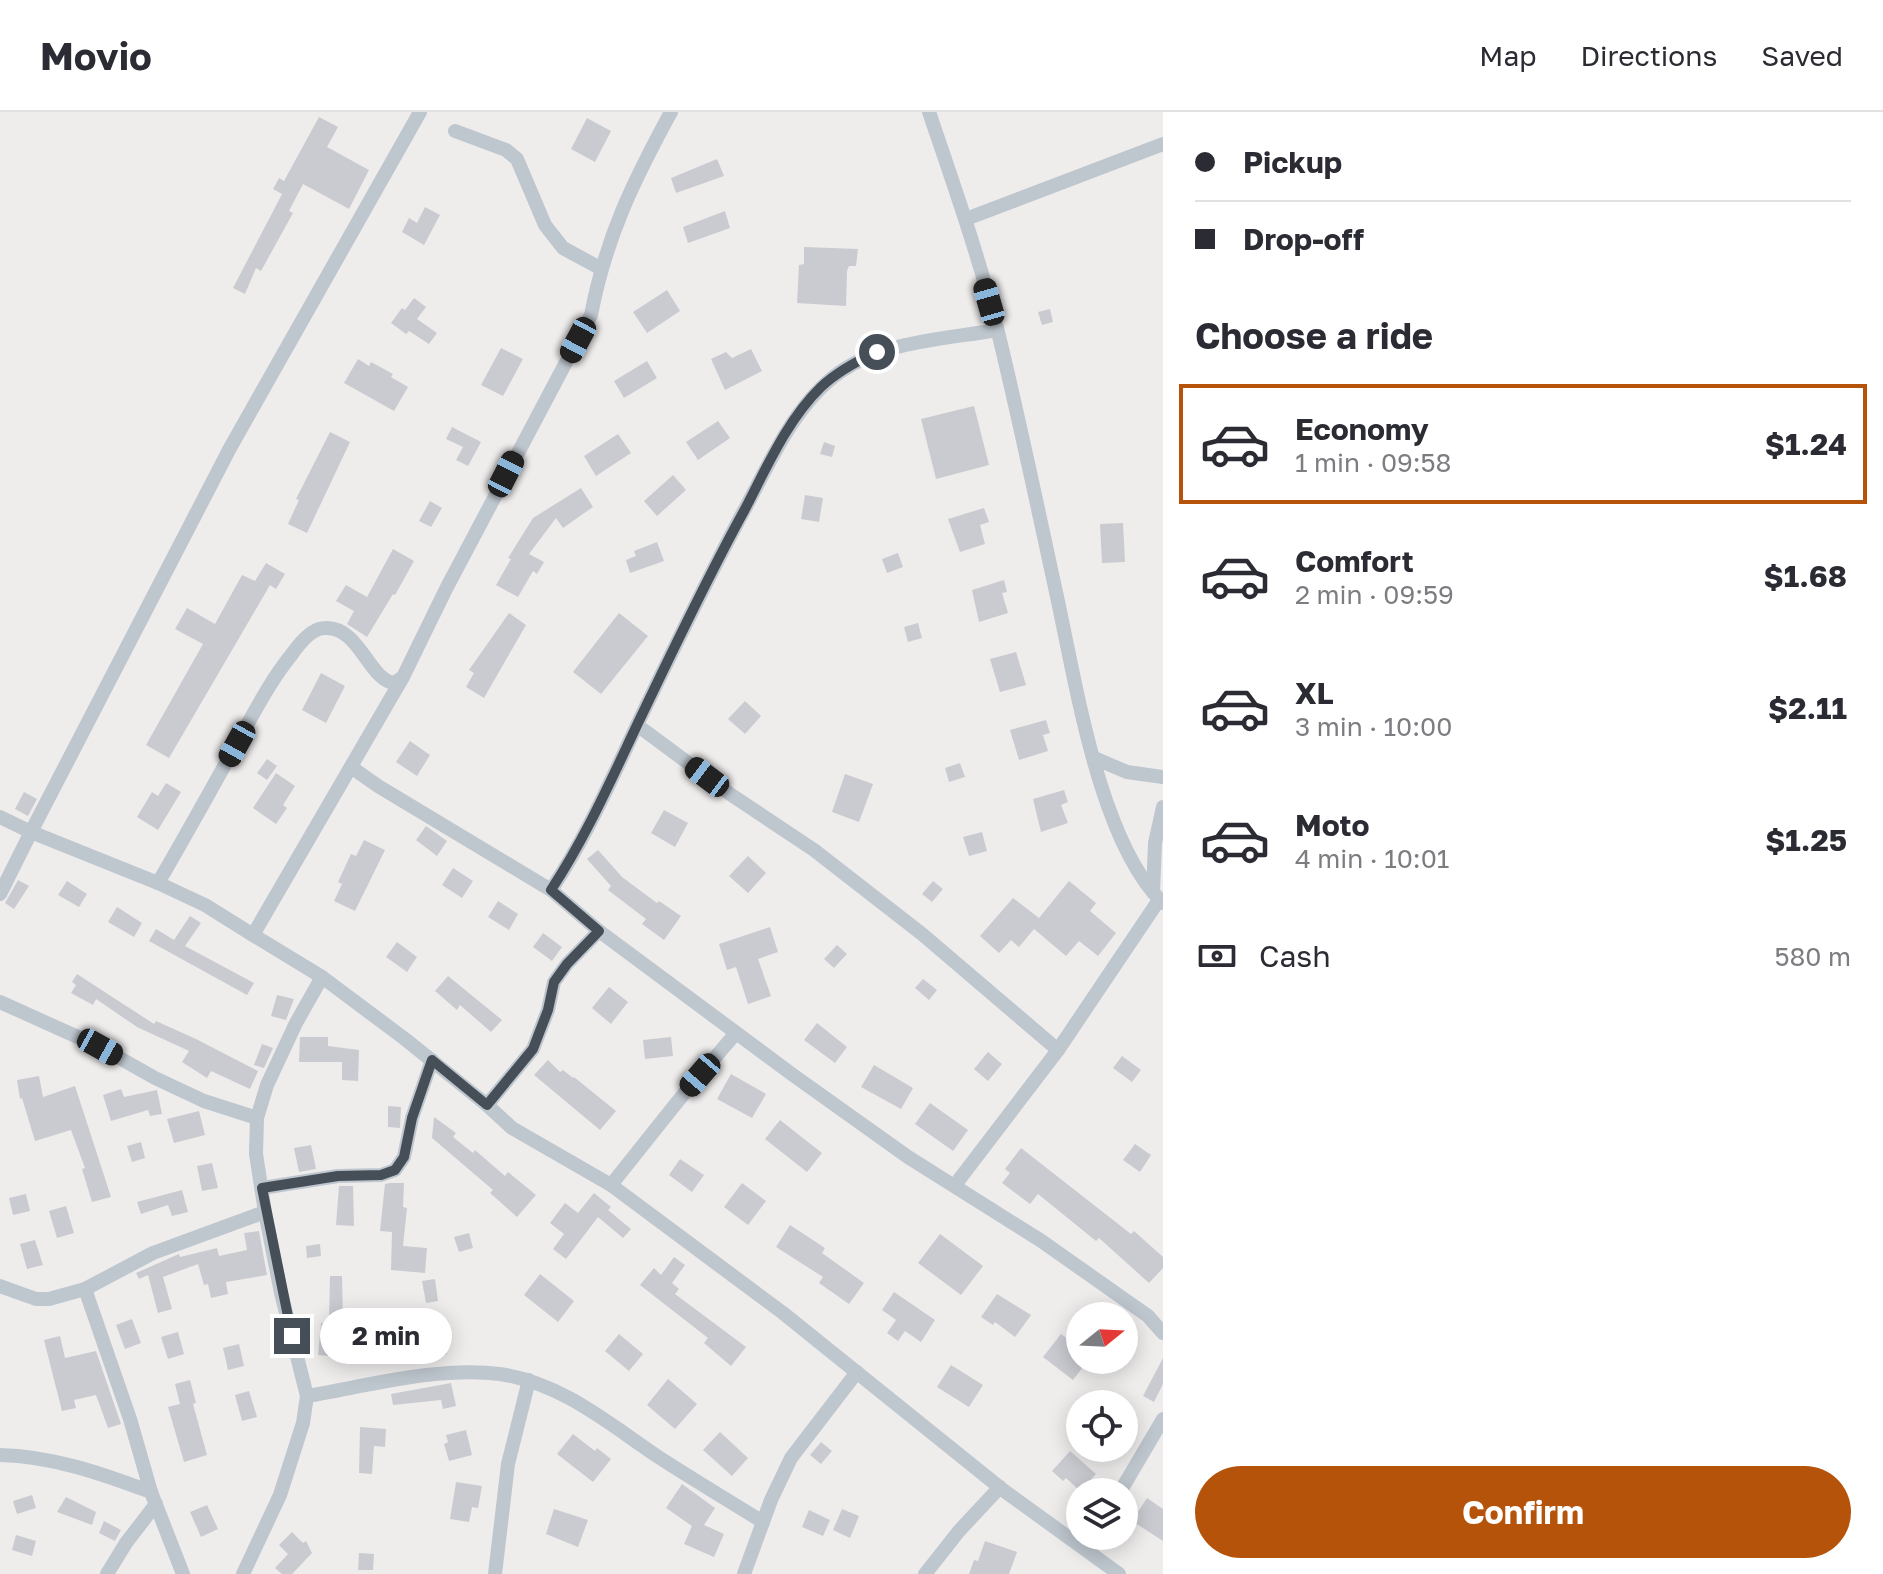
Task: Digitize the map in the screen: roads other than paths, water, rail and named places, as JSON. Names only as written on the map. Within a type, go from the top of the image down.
[{"type":"street","points":[[0,894],[230,448],[420,112]]},
{"type":"street","points":[[253,935],[403,677],[591,315],[600,268],[630,188],[671,112]]},
{"type":"street","points":[[929,112],[966,219],[997,330],[1094,758],[1116,830],[1137,871],[1159,898]]},
{"type":"street","points":[[455,131],[506,150],[517,159],[545,225],[563,248],[600,268]]},
{"type":"street","points":[[966,219],[1163,144]]},
{"type":"street","points":[[551,890],[575,851],[716,563],[773,455],[815,394],[842,371],[877,352],[997,330]]},
{"type":"street","points":[[158,883],[268,688],[307,637],[319,629],[331,628],[362,650],[384,680],[394,683],[403,677]]},
{"type":"street","points":[[637,725],[730,794],[814,850],[898,915],[1058,1050]]},
{"type":"street","points":[[1094,758],[1127,772],[1163,777]]},
{"type":"street","points":[[351,767],[391,795],[551,890],[599,931],[736,1033],[908,1157],[1040,1240],[1148,1316],[1163,1333]]},
{"type":"street","points":[[955,1185],[1058,1050],[1159,898],[1155,843],[1163,807]]},
{"type":"street","points":[[0,817],[205,905],[322,977],[432,1060],[512,1128],[611,1185],[772,1305],[1000,1487],[1066,1528]]},
{"type":"street","points":[[487,1105],[533,1049],[548,1010],[554,982],[599,931]]},
{"type":"street","points":[[243,1574],[280,1495],[303,1423],[307,1396],[281,1293],[265,1212],[256,1154],[257,1118],[267,1085],[322,977]]},
{"type":"street","points":[[0,1002],[100,1047],[204,1101],[257,1118]]},
{"type":"street","points":[[611,1185],[736,1033]]},
{"type":"street","points":[[262,1188],[338,1176],[381,1175],[395,1170],[404,1157],[412,1118],[432,1060]]},
{"type":"street","points":[[2,1293],[49,1299],[85,1289],[153,1253],[265,1212]]},
{"type":"street","points":[[85,1289],[154,1498],[183,1574]]},
{"type":"street","points":[[744,1574],[791,1458],[857,1372]]},
{"type":"street","points":[[307,1396],[446,1373],[497,1374],[529,1380],[550,1386],[763,1522]]},
{"type":"street","points":[[495,1574],[508,1464],[529,1380]]},
{"type":"street","points":[[1128,1478],[1163,1419]]},
{"type":"street","points":[[0,1455],[17,1455],[94,1471],[154,1498]]},
{"type":"street","points":[[925,1574],[1000,1487]]},
{"type":"street","points":[[107,1574],[154,1498]]},
{"type":"street","points":[[1096,1550],[1119,1574]]}]
